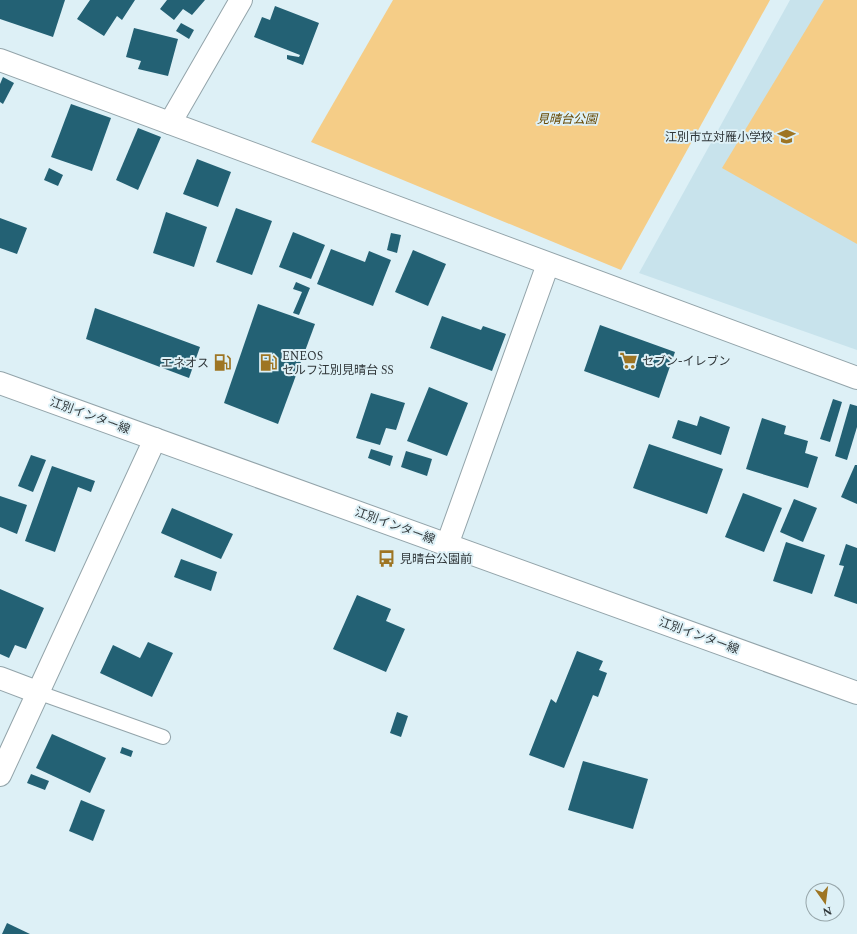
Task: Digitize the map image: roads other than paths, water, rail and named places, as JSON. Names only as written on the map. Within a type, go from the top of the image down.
[{"type":"street","points":[[170,123],[241,0]]},
{"type":"street","points":[[0,60],[857,378]]},
{"type":"street","points":[[447,545],[548,264]]},
{"type":"street","name":"江別インター線","points":[[0,383],[857,693]]},
{"type":"street","points":[[0,775],[155,439]]},
{"type":"street","points":[[0,678],[37,692]]},
{"type":"lane","points":[[37,692],[163,737]]},
{"type":"place","name":"江別市立対雁小学校","points":[[786,137]]},
{"type":"place","name":"セブン-イレブン","points":[[629,361]]},
{"type":"place","name":"エネオス","points":[[222,363]]},
{"type":"place","name":"ENEOS セルフ江別見晴台 SS","points":[[269,363]]},
{"type":"place","name":"見晴台公園前","points":[[387,559]]},
{"type":"park label","name":"見晴台公園","points":[[567,119]]}]
